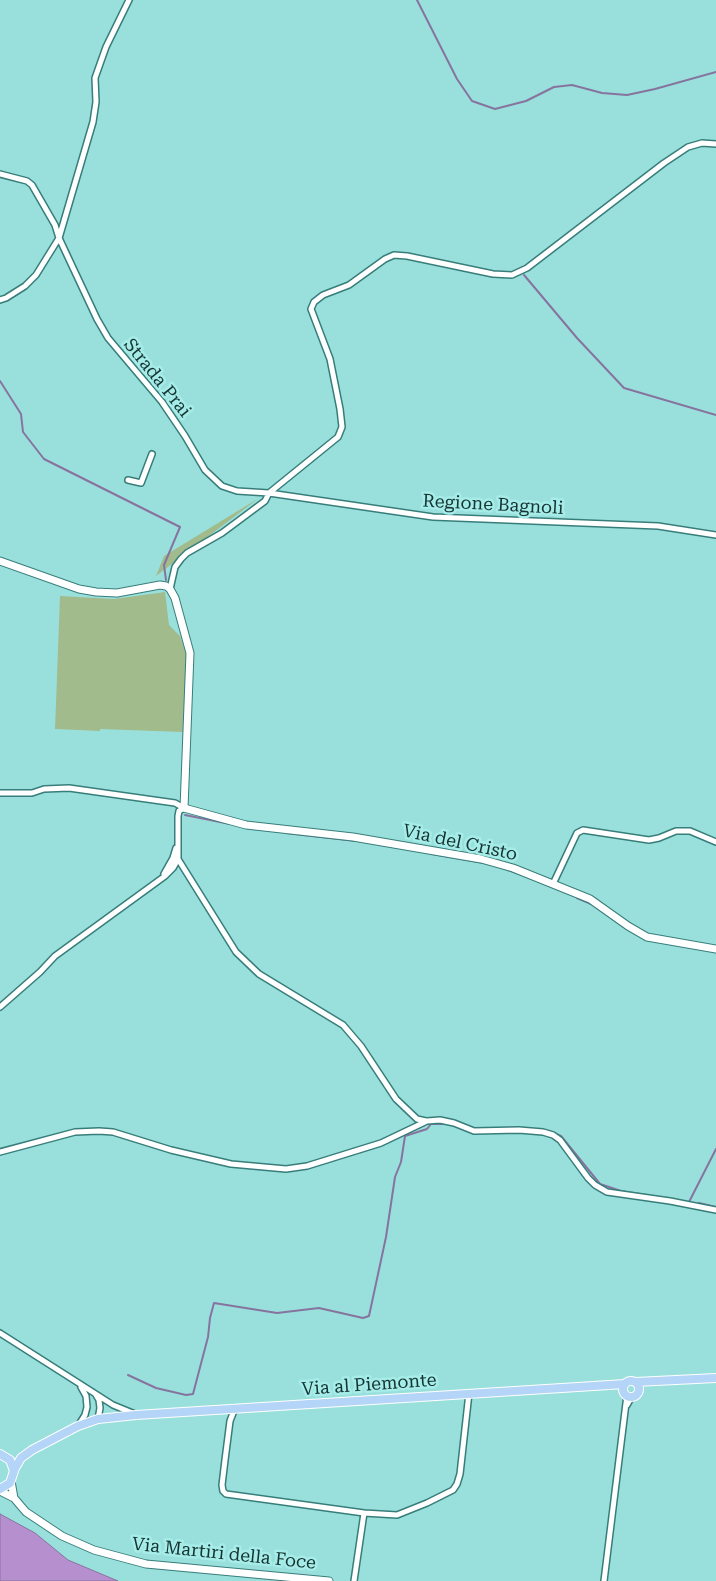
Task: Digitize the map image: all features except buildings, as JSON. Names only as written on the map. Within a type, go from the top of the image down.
[{"type":"main road","name":"Via al Piemonte","points":[[627,1391],[630,1381],[637,1386],[656,1382],[716,1378]]},
{"type":"main road","name":"Via al Piemonte","points":[[3,1455],[12,1457],[26,1453],[78,1426],[98,1419],[136,1414],[605,1384],[637,1394],[637,1386]]},
{"type":"main road","name":"Via al Piemonte","points":[[11,1481],[14,1470],[26,1453]]},
{"type":"main road","points":[[3,1455],[11,1462],[14,1470]]},
{"type":"main road","points":[[0,1490],[11,1481]]},
{"type":"street","points":[[0,300],[25,286],[36,275],[59,238],[93,122],[96,102],[95,78],[106,47],[129,0]]},
{"type":"street","points":[[170,589],[175,567],[181,559],[222,533],[265,501],[270,493],[338,437],[342,427],[340,409],[330,359],[311,309],[314,302],[323,295],[349,285],[384,259],[394,255],[493,274],[512,275],[527,268],[664,163],[688,147],[702,143],[716,144]]},
{"type":"street","name":"Strada Prai","points":[[0,174],[27,181],[32,185],[55,226],[97,319],[108,338],[162,402],[205,470],[222,486],[237,491],[270,493]]},
{"type":"street","points":[[128,480],[141,483],[152,454]]},
{"type":"street","name":"Regione Bagnoli","points":[[270,493],[433,517],[658,526],[716,534]]},
{"type":"street","points":[[0,561],[79,589],[96,592],[117,593],[160,585],[170,589],[175,598],[190,653],[184,808]]},
{"type":"street","points":[[0,793],[32,793],[44,789],[69,788],[175,802],[184,808]]},
{"type":"street","points":[[0,1007],[62,951],[173,868],[178,859],[178,816],[179,811],[184,808]]},
{"type":"street","name":"Via del Cristo","points":[[184,808],[246,825],[353,837],[481,859],[512,868],[590,899],[628,926],[647,936],[716,949]]},
{"type":"street","points":[[553,884],[577,833],[584,830],[650,840],[676,831],[690,831],[716,842]]},
{"type":"street","points":[[159,880],[173,858],[178,836]]},
{"type":"street","points":[[178,859],[228,941],[246,962],[259,974],[343,1025],[361,1046],[396,1099],[417,1119],[427,1121],[440,1120],[474,1131],[519,1130],[548,1133],[560,1140],[595,1185],[607,1192],[716,1210]]},
{"type":"street","points":[[0,1152],[75,1132],[98,1130],[112,1132],[171,1150],[231,1164],[286,1169],[307,1166],[381,1143],[427,1121]]},
{"type":"street","name":"Via al Piemonte","points":[[0,1333],[113,1406],[136,1414]]},
{"type":"street","points":[[78,1426],[88,1407],[86,1396],[79,1384]]},
{"type":"street","points":[[604,1581],[627,1391]]},
{"type":"street","points":[[236,1408],[230,1421],[222,1485],[223,1491],[226,1494],[397,1515],[414,1510],[453,1490],[457,1484],[460,1474],[470,1393]]},
{"type":"street","points":[[96,1395],[100,1408],[98,1419]]},
{"type":"street","points":[[11,1481],[14,1498]]},
{"type":"street","name":"Via Martiri della Foce","points":[[0,1490],[14,1498],[26,1512],[62,1536],[94,1550],[120,1558],[146,1564],[180,1568],[329,1581]]},
{"type":"street","points":[[354,1581],[364,1512]]},
{"type":"green space","points":[[259,498],[156,576],[164,556]]},
{"type":"green space","points":[[165,592],[169,625],[180,636],[186,654],[183,732],[55,729],[60,596],[114,599]]},
{"type":"shaded area","points":[[0,1514],[35,1533],[68,1560],[118,1581],[0,1581]]},
{"type":"waterway","points":[[417,0],[457,79],[472,101],[495,109],[526,101],[554,87],[572,85],[602,93],[627,95],[716,72]]},
{"type":"waterway","points":[[524,275],[577,338],[624,388],[716,415]]},
{"type":"waterway","points":[[0,381],[21,414],[23,432],[44,459],[180,527],[164,565],[166,580]]},
{"type":"waterway","points":[[185,815],[230,824]]},
{"type":"waterway","points":[[286,833],[356,841]]},
{"type":"waterway","points":[[432,854],[484,863]]},
{"type":"waterway","points":[[508,870],[522,875]]},
{"type":"waterway","points":[[577,898],[591,904]]},
{"type":"waterway","points":[[128,1375],[156,1388],[186,1395],[193,1394],[208,1337],[214,1303],[277,1313],[319,1308],[363,1318],[369,1316],[386,1237],[395,1177],[401,1162],[405,1136],[427,1129],[431,1124],[448,1124]]},
{"type":"waterway","points":[[484,1128],[504,1128]]},
{"type":"waterway","points":[[548,1131],[561,1136],[600,1184],[621,1191],[670,1199]]},
{"type":"waterway","points":[[687,1202],[689,1202],[716,1149]]},
{"type":"waterway","points":[[699,1203],[716,1207]]}]
